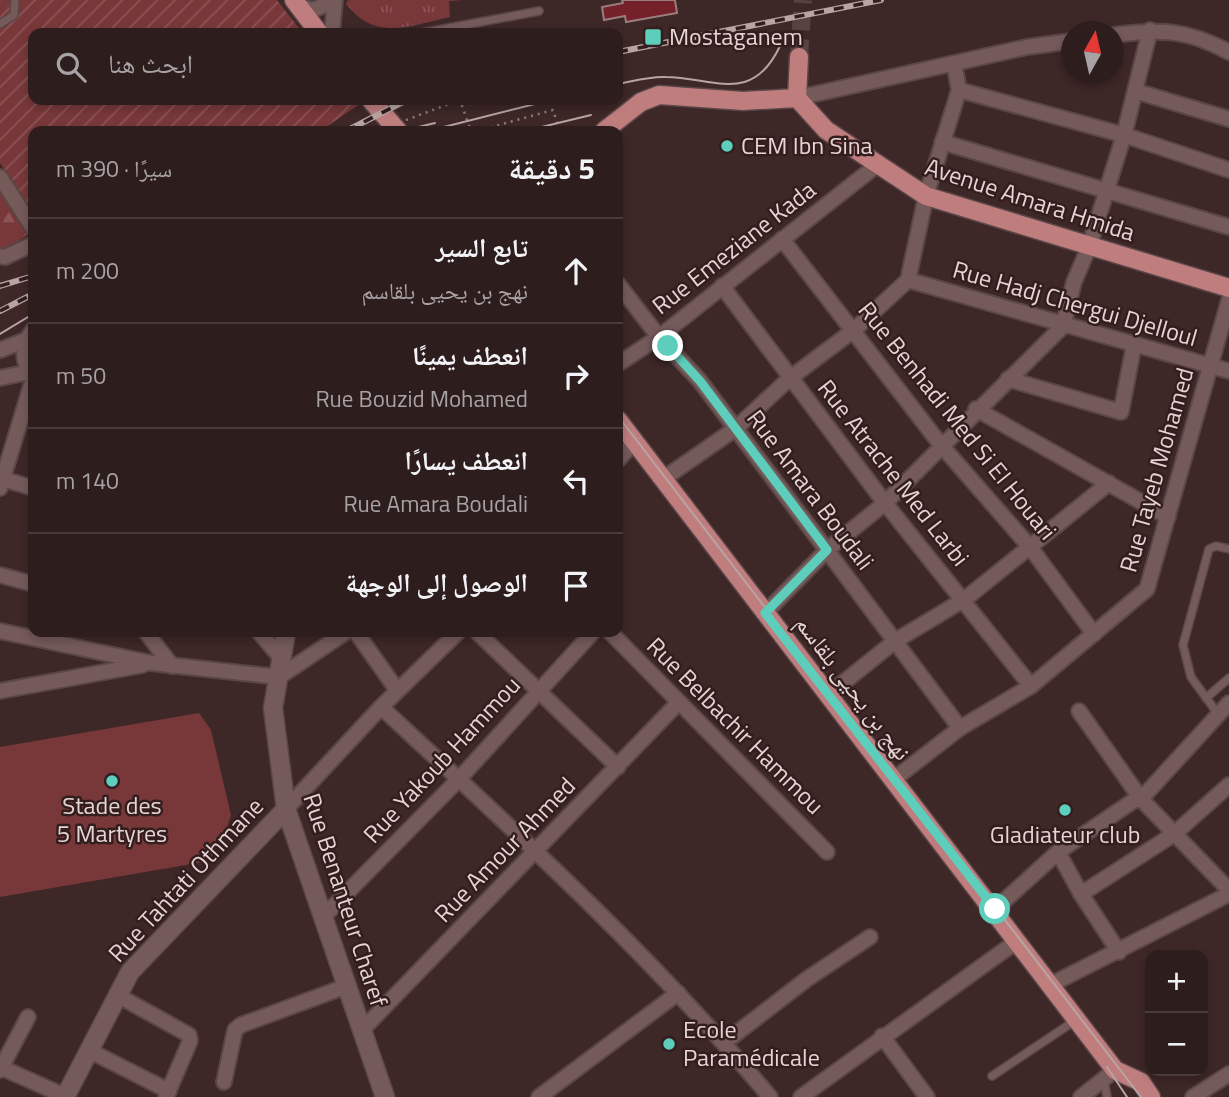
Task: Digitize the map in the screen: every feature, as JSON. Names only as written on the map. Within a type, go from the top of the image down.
[{"type":"main road","points":[[296,3],[315,28]]},
{"type":"main road","points":[[610,126],[641,102],[659,95],[743,101],[797,98],[799,57]]},
{"type":"main road","name":"Avenue Amara Hmida","points":[[797,98],[826,130],[926,196],[1229,288]]},
{"type":"main road","points":[[376,105],[393,126]]},
{"type":"main road","name":"نهج بن يحيى بلقاسم","points":[[623,426],[1017,941],[1076,1020],[1109,1074],[1141,1082],[1151,1097]]},
{"type":"main road","name":"Rue Benanteur Charef","points":[[285,637],[273,708],[286,809],[384,1097]]},
{"type":"main road","name":"Rue Tahtati Othmane","points":[[66,1097],[130,972],[286,809]]},
{"type":"main road","name":"نهج بن يحيى بلقاسم","points":[[1050,985],[1059,989],[1113,1049],[1117,1059],[1109,1074]]},
{"type":"street","points":[[296,3],[313,10],[335,1],[332,28]]},
{"type":"street","points":[[1124,34],[1150,30],[1199,36],[1229,52]]},
{"type":"street","points":[[765,613],[827,550],[885,503],[976,409],[1063,326],[1074,282],[1089,247],[1124,135],[1150,30]]},
{"type":"street","points":[[797,98],[954,62],[1061,43]]},
{"type":"street","points":[[663,479],[735,429],[790,378],[855,330],[908,280],[926,196],[958,90],[954,62]]},
{"type":"street","points":[[958,90],[1124,135],[1229,170]]},
{"type":"street","points":[[1135,91],[1229,120]]},
{"type":"street","points":[[942,142],[1229,227]]},
{"type":"street","name":"Rue Emeziane Kada","points":[[623,360],[659,337],[877,165]]},
{"type":"street","points":[[0,177],[28,220]]},
{"type":"street","name":"Rue Benhadi Med Si El Houari","points":[[782,239],[855,330],[941,445],[1030,547],[1094,634]]},
{"type":"street","points":[[0,256],[5,257],[28,246]]},
{"type":"street","name":"Rue Hadj Chergui Djelloul","points":[[908,280],[1229,371]]},
{"type":"street","name":"Rue Atrache Med Larbi","points":[[722,286],[885,503],[1031,686]]},
{"type":"street","name":"Rue Amara Boudali","points":[[623,290],[659,337],[700,381],[960,728]]},
{"type":"street","name":"Rue Tayeb Mohamed","points":[[893,780],[960,728],[1031,686],[1147,589],[1229,300]]},
{"type":"street","points":[[0,350],[28,336]]},
{"type":"street","points":[[28,344],[24,362],[28,369]]},
{"type":"street","points":[[1007,380],[1121,412],[1134,345]]},
{"type":"street","points":[[0,378],[28,376]]},
{"type":"street","points":[[28,390],[1,482],[28,487]]},
{"type":"street","points":[[976,409],[1168,517]]},
{"type":"street","points":[[623,455],[635,442]]},
{"type":"street","points":[[828,695],[895,641],[965,600],[1109,483]]},
{"type":"street","points":[[0,575],[28,583]]},
{"type":"street","points":[[0,631],[28,635]]},
{"type":"street","points":[[46,637],[172,666],[280,668],[337,637]]},
{"type":"street","points":[[150,637],[172,666]]},
{"type":"street","points":[[263,637],[280,668]]},
{"type":"street","points":[[359,637],[397,691]]},
{"type":"street","points":[[286,809],[381,707],[453,637]]},
{"type":"street","points":[[482,637],[618,767]]},
{"type":"street","name":"Rue Yakoub Hammou","points":[[322,918],[459,779],[589,637]]},
{"type":"street","name":"Rue Belbachir Hammou","points":[[615,637],[827,852]]},
{"type":"street","points":[[0,691],[151,663]]},
{"type":"street","name":"Rue Amour Ahmed","points":[[362,1030],[679,702]]},
{"type":"street","points":[[993,911],[1058,852],[1133,801],[1141,799],[1226,706]]},
{"type":"street","points":[[381,707],[617,929],[725,1042],[771,1097]]},
{"type":"street","points":[[1050,985],[1119,952],[1229,892],[1141,799],[1079,711]]},
{"type":"street","points":[[1081,894],[1174,834],[1229,785]]},
{"type":"street","points":[[1058,852],[1081,894],[1119,952]]},
{"type":"street","points":[[725,1042],[807,979],[870,937]]},
{"type":"street","points":[[801,1097],[881,1036],[1017,941]]},
{"type":"street","points":[[224,1082],[235,1030],[240,1025],[347,986]]},
{"type":"street","points":[[540,1097],[678,993]]},
{"type":"street","points":[[88,1050],[167,1094],[190,1041],[189,1035],[117,995]]},
{"type":"street","points":[[28,1017],[0,1068],[66,1097]]},
{"type":"street","points":[[881,1036],[927,1097]]},
{"type":"street","points":[[1081,1097],[1109,1074]]},
{"type":"street","points":[[1193,1097],[1229,1074]]},
{"type":"lane","points":[[0,24],[14,15],[15,0]]},
{"type":"lane","points":[[449,28],[539,11]]},
{"type":"lane","points":[[1226,706],[1206,698],[1191,677],[1183,645],[1209,549],[1216,546],[1229,549]]},
{"type":"lane","points":[[1206,698],[1229,677]]},
{"type":"lane","points":[[992,1076],[1076,1020]]},
{"type":"lane","points":[[1107,1097],[1109,1074]]},
{"type":"path","points":[[400,126],[448,105]]},
{"type":"path","points":[[462,105],[469,126]]},
{"type":"path","points":[[495,126],[553,110],[558,126]]},
{"type":"green space","points":[[0,0],[277,0],[299,28],[28,28],[28,105],[359,105],[327,126],[28,126],[28,206],[0,163]]},
{"type":"green space","points":[[348,0],[463,0],[449,1],[450,17],[394,28],[381,27],[357,16],[346,4]]},
{"type":"green space","points":[[0,189],[28,234],[5,251],[0,250]]},
{"type":"green space","name":"Stade des 5 Martyres","points":[[199,713],[211,730],[231,815],[225,834],[209,861],[0,897],[0,747]]},
{"type":"building","points":[[622,0],[675,0],[677,13],[626,22],[625,16],[604,20],[602,7],[623,3]]},
{"type":"tunnel","points":[[799,57],[803,0]]},
{"type":"tram line","points":[[623,83],[660,77],[731,84],[745,82],[757,76],[769,64],[780,46]]},
{"type":"tram line","points":[[448,126],[531,105]]},
{"type":"tram line","points":[[546,126],[591,115]]},
{"type":"tram line","points":[[423,126],[435,123]]},
{"type":"tram line","points":[[0,334],[28,317]]},
{"type":"tram line","points":[[623,423],[1141,1097]]},
{"type":"tram line","points":[[1107,1067],[1127,1097]]},
{"type":"railway","points":[[623,51],[881,0]]},
{"type":"railway","points":[[356,126],[397,105]]},
{"type":"railway","points":[[0,286],[28,278]]},
{"type":"railway","points":[[0,311],[28,297]]},
{"type":"place","name":"Mostaganem","points":[[653,37]]},
{"type":"place","name":"CEM Ibn Sina","points":[[727,146]]},
{"type":"place","name":"Stade des 5 Martyres","points":[[112,781]]},
{"type":"place","name":"Gladiateur club","points":[[1065,810]]},
{"type":"place","name":"Ecole Paramédicale","points":[[669,1044]]},
{"type":"route","points":[[668,346],[700,381],[827,550],[765,613],[993,911],[995,909]]}]
